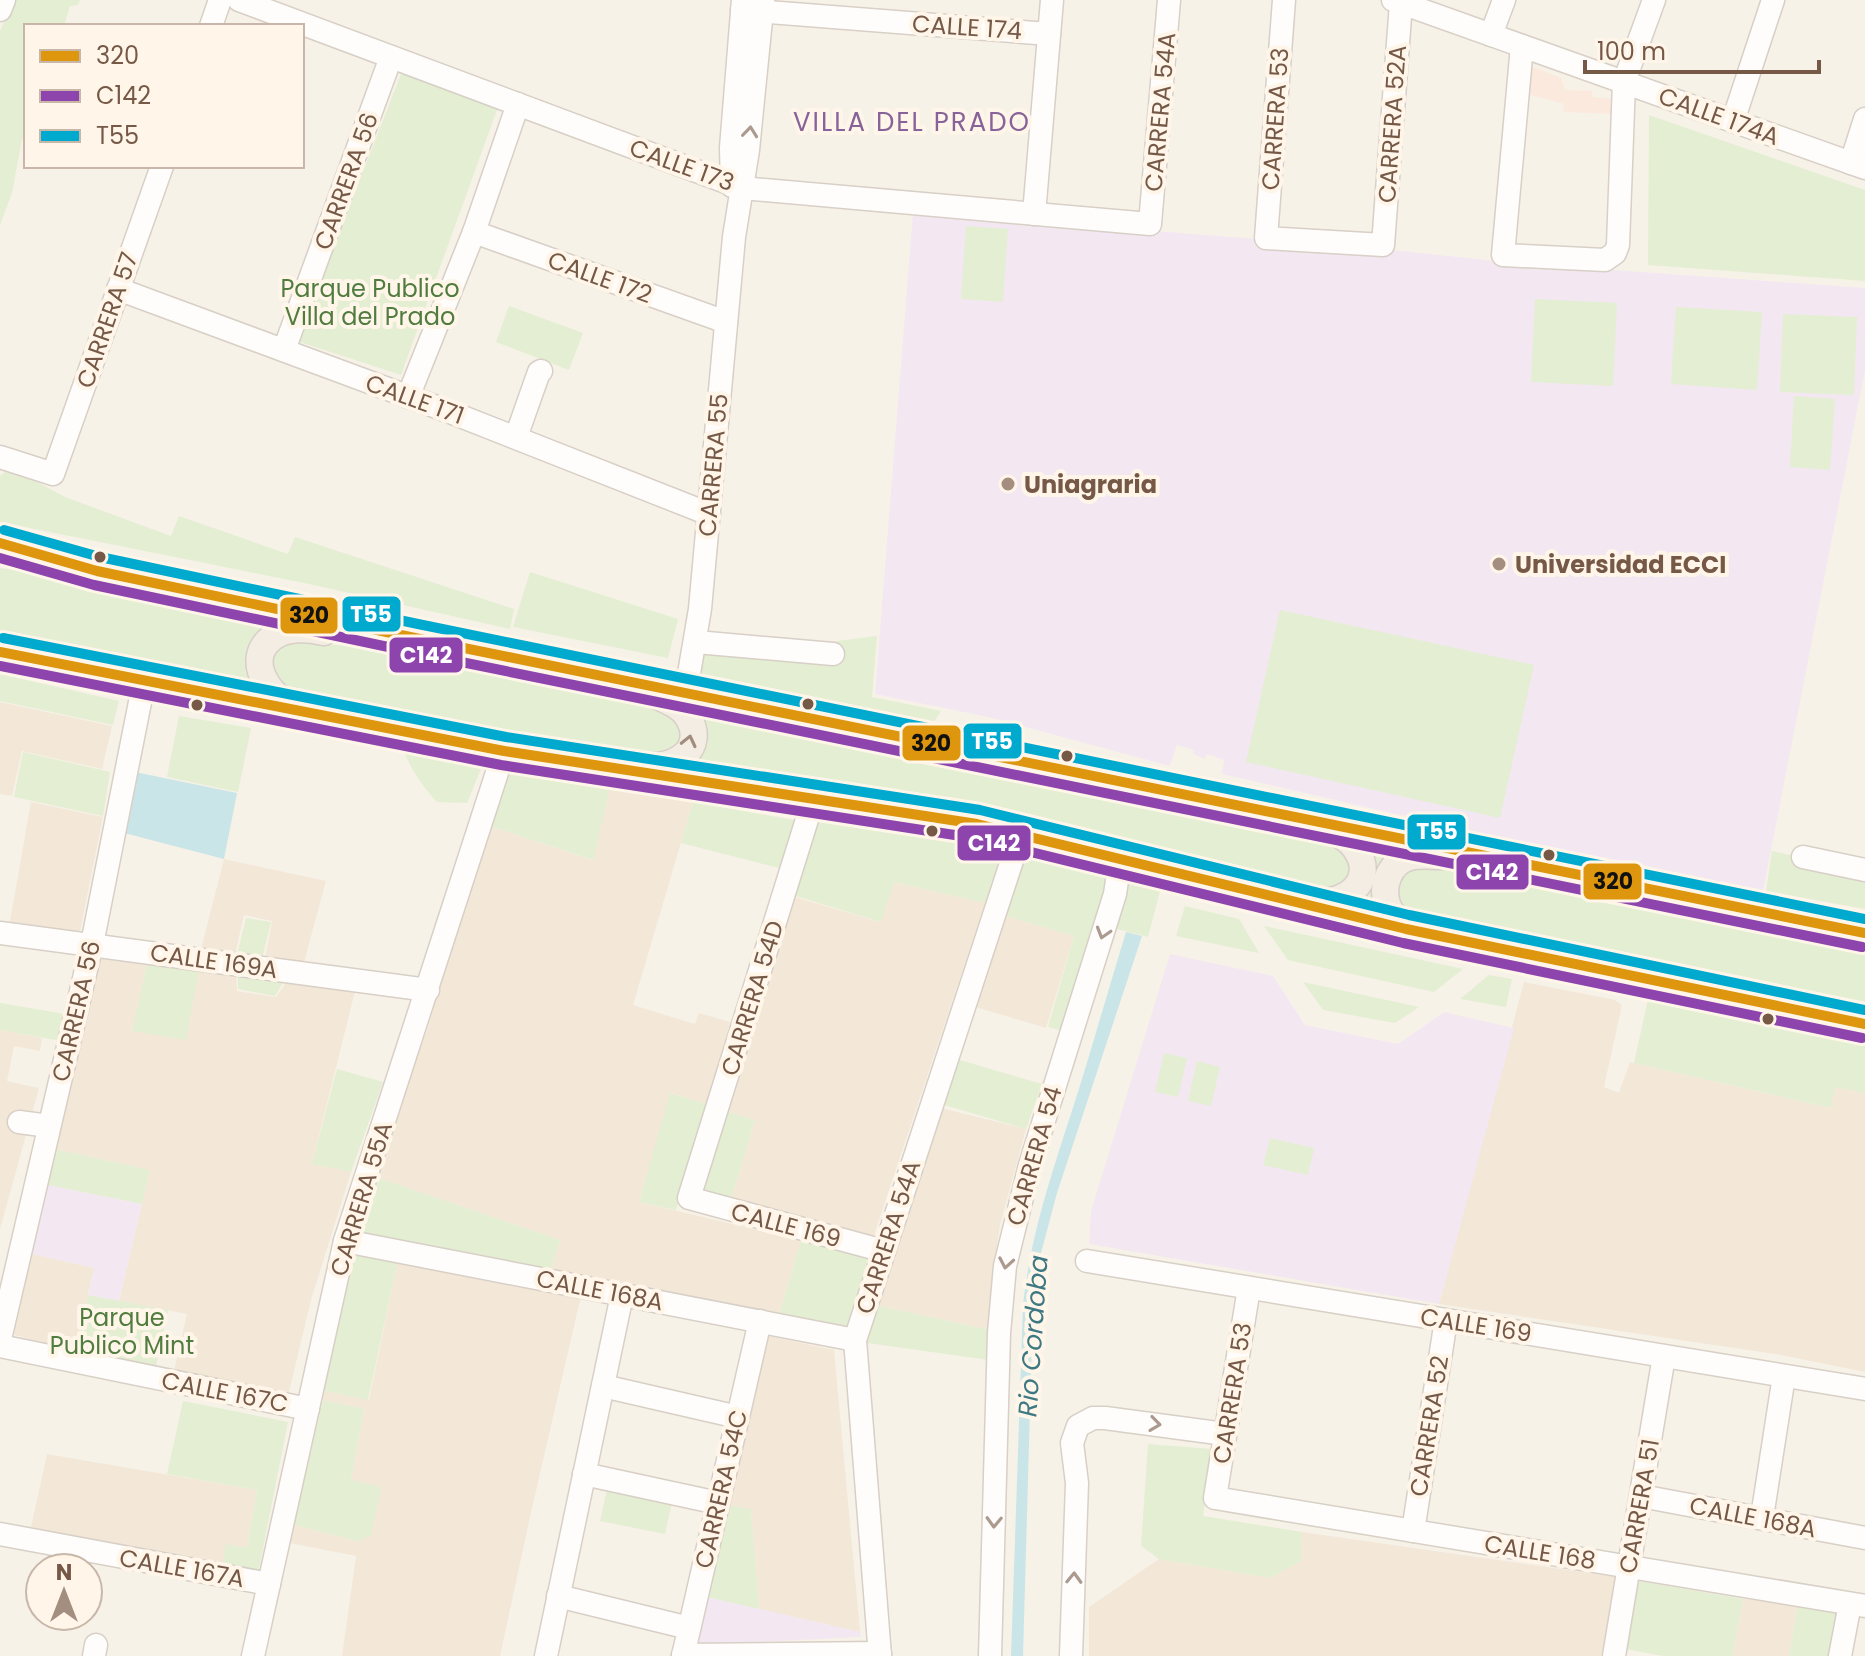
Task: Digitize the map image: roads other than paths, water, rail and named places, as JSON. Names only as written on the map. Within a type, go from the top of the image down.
[{"type":"main road","points":[[0,543],[97,571]]},
{"type":"main road","points":[[0,554],[97,571],[1865,933]]},
{"type":"main road","points":[[302,713],[270,692],[260,671],[261,656],[268,642],[280,633],[308,629],[352,638],[415,638]]},
{"type":"main road","points":[[0,652],[504,751],[814,797],[1021,833],[1254,894],[1406,929],[1865,1024]]},
{"type":"main road","points":[[570,762],[662,768],[675,764],[685,755],[693,735],[687,716],[679,707],[625,679]]},
{"type":"main road","points":[[1254,894],[1334,902],[1350,894],[1361,876],[1362,866],[1357,850],[1347,839],[1311,818]]},
{"type":"main road","points":[[1406,929],[1387,904],[1385,885],[1395,866],[1404,858],[1422,855],[1525,862]]},
{"type":"street","points":[[0,10],[4,0]]},
{"type":"street","points":[[212,24],[220,0]]},
{"type":"street","name":"CALLE 173","points":[[239,0],[303,24]]},
{"type":"street","points":[[1034,214],[1052,0]]},
{"type":"street","name":"CARRERA 54A","points":[[1150,224],[1169,0]]},
{"type":"street","name":"CARRERA 53","points":[[1284,0],[1266,238],[1383,245]]},
{"type":"street","points":[[1491,35],[1504,0]]},
{"type":"street","points":[[1522,46],[1503,255],[1611,257],[1618,245],[1624,82],[1654,0]]},
{"type":"street","points":[[1733,121],[1773,0]]},
{"type":"street","name":"CALLE 174A","points":[[1397,1],[1858,166]]},
{"type":"street","name":"CARRERA 52A","points":[[1383,245],[1397,1]]},
{"type":"street","name":"CALLE 174","points":[[752,5],[1049,34]]},
{"type":"street","name":"CARRERA 55","points":[[686,691],[696,642],[709,514],[737,186],[748,150],[752,5]]},
{"type":"street","name":"CALLE 173","points":[[304,24],[737,186],[1150,224]]},
{"type":"street","name":"CARRERA 56","points":[[284,350],[391,57]]},
{"type":"street","points":[[408,397],[474,232],[518,104]]},
{"type":"street","points":[[1858,166],[1865,119]]},
{"type":"street","name":"CARRERA 57","points":[[0,457],[53,474],[161,168]]},
{"type":"street","name":"CALLE 172","points":[[474,232],[726,322]]},
{"type":"street","name":"CALLE 171","points":[[118,289],[516,437],[709,514]]},
{"type":"street","points":[[516,437],[541,371]]},
{"type":"street","points":[[696,642],[833,654]]},
{"type":"street","name":"CARRERA 56","points":[[0,1339],[92,944],[144,682]]},
{"type":"street","name":"CARRERA 55A","points":[[253,1656],[345,1241],[504,751]]},
{"type":"street","name":"CARRERA 54D","points":[[689,1198],[814,797]]},
{"type":"street","name":"CARRERA 54A","points":[[880,1654],[855,1340],[1021,833]]},
{"type":"street","points":[[1803,857],[1865,870]]},
{"type":"street","name":"CARRERA 54","points":[[990,1656],[999,1333],[1005,1266],[1030,1165],[1115,894],[1118,874],[1113,858]]},
{"type":"street","name":"CALLE 169A","points":[[0,933],[428,990]]},
{"type":"street","points":[[19,1122],[49,1126]]},
{"type":"street","name":"CALLE 169","points":[[689,1198],[884,1251]]},
{"type":"street","name":"CALLE 168A","points":[[345,1241],[855,1340]]},
{"type":"street","name":"CALLE 169","points":[[1087,1261],[1865,1389]]},
{"type":"street","name":"CARRERA 53","points":[[1215,1498],[1249,1288]]},
{"type":"street","points":[[546,1656],[622,1295]]},
{"type":"street","name":"CARRERA 52","points":[[1413,1531],[1446,1320]]},
{"type":"street","name":"CARRERA 54C","points":[[683,1655],[760,1321]]},
{"type":"street","name":"CALLE 167C","points":[[0,1346],[308,1409]]},
{"type":"street","name":"CARRERA 51","points":[[1614,1656],[1664,1356]]},
{"type":"street","points":[[1762,1517],[1784,1376]]},
{"type":"street","points":[[603,1386],[738,1417]]},
{"type":"street","points":[[1071,1656],[1077,1483],[1072,1443],[1078,1426],[1084,1421],[1105,1418],[1225,1434]]},
{"type":"street","points":[[584,1474],[718,1503]]},
{"type":"street","name":"CALLE 168A","points":[[1641,1496],[1865,1538]]},
{"type":"street","name":"CALLE 168","points":[[1215,1498],[1857,1605]]},
{"type":"street","name":"CALLE 167A","points":[[0,1534],[269,1584]]},
{"type":"street","points":[[558,1596],[689,1628]]},
{"type":"street","points":[[1840,1656],[1857,1605]]},
{"type":"street","points":[[683,1655],[880,1654]]},
{"type":"water","points":[[135,772],[237,793],[224,859],[124,833]]},
{"type":"water","points":[[1126,932],[1142,936],[1057,1193],[1037,1268],[1033,1304],[1023,1656],[1011,1656],[1023,1305],[1027,1275],[1047,1190]]},
{"type":"place","name":"Uniagraria","points":[[1008,484]]},
{"type":"place","name":"Universidad ECCI","points":[[1499,564]]},
{"type":"district","name":"VILLA DEL PRADO","points":[[912,122]]},
{"type":"park label","name":"Parque Publico Villa del Prado","points":[[370,302]]},
{"type":"park label","name":"Parque Publico Mint","points":[[122,1331]]},
{"type":"water label","name":"Rio Cordoba","points":[[1033,1336]]}]
